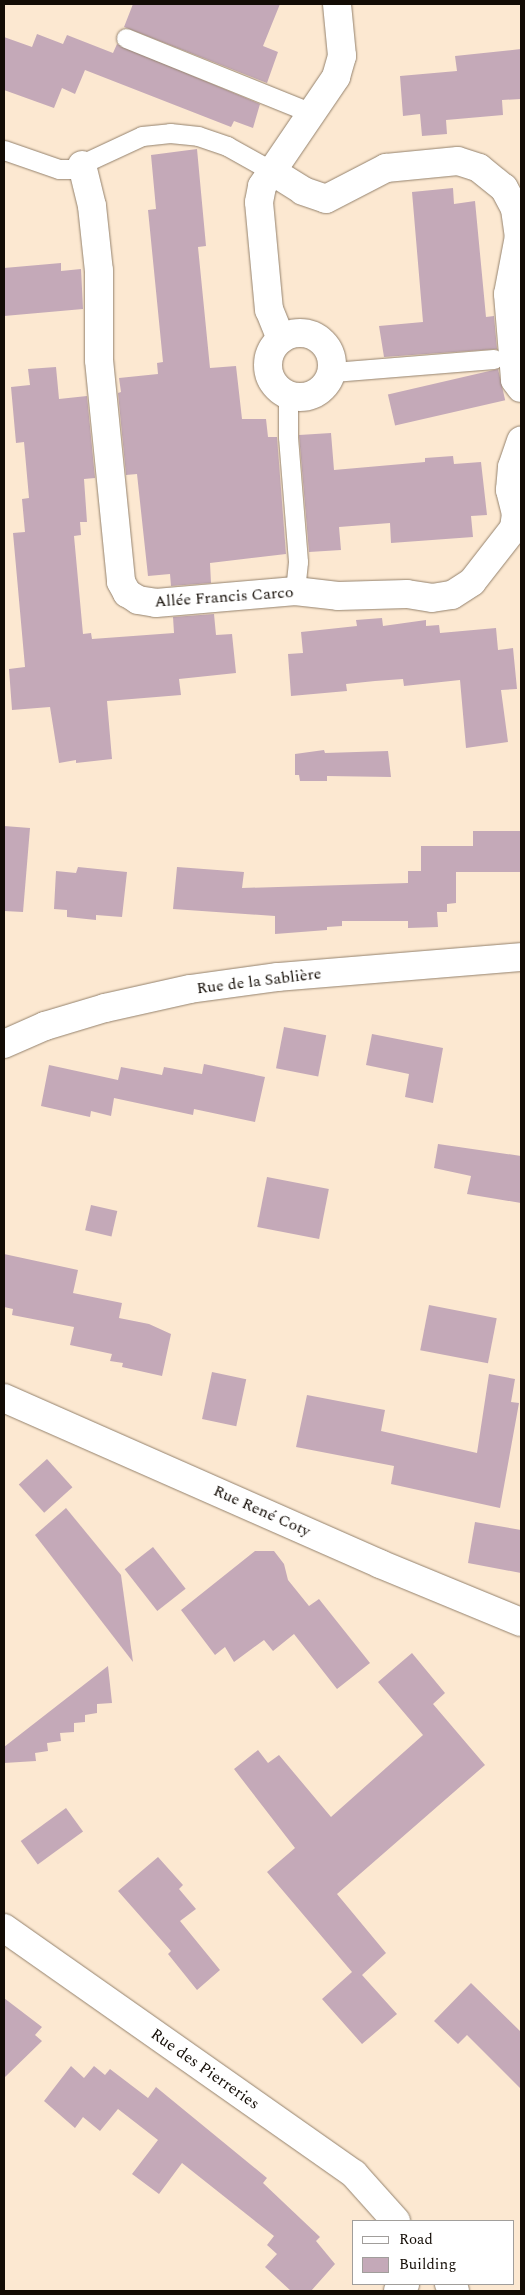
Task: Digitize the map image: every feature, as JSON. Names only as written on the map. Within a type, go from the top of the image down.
[{"type":"street","points":[[281,339],[269,310],[259,202],[262,186],[270,170],[336,77],[342,56],[337,4]]},
{"type":"street","points":[[270,170],[304,191],[326,199],[386,168],[458,161],[479,168],[504,188],[515,209],[519,236],[508,294],[515,380],[521,388]]},
{"type":"street","name":"Allée Francis Carco","points":[[82,165],[92,206],[99,271],[99,360],[121,582],[127,593],[138,600],[156,604],[295,591],[338,596],[452,595],[472,582],[514,528],[516,514],[510,490],[512,467],[521,441]]},
{"type":"street","points":[[299,332],[318,337],[331,353],[332,372],[322,389],[303,398],[283,393],[270,376],[269,356],[281,339],[299,332]]},
{"type":"street","name":"Rue de la Sablière","points":[[4,1044],[45,1026],[105,1008],[190,989],[278,978],[521,957]]},
{"type":"street","name":"Rue René Coty","points":[[4,1398],[380,1564],[521,1622]]},
{"type":"street","name":"Rue des Pierreries","points":[[4,1928],[354,2174],[395,2220]]},
{"type":"lane","points":[[126,38],[312,113]]},
{"type":"lane","points":[[4,150],[58,169],[82,165],[142,136],[170,133],[198,136],[227,146],[270,170]]},
{"type":"lane","points":[[332,372],[493,358]]},
{"type":"lane","points":[[293,395],[288,405],[288,437],[298,562],[295,591]]},
{"type":"building","points":[[133,4],[280,4],[263,46],[278,52],[267,83],[124,27]]},
{"type":"building","points":[[37,34],[63,44],[67,35],[113,53],[117,44],[260,104],[253,128],[234,121],[231,127],[85,70],[75,94],[62,88],[54,108],[4,90],[4,37],[32,47]]},
{"type":"building","points":[[521,49],[521,99],[502,100],[503,115],[446,120],[447,134],[422,136],[420,114],[403,116],[400,76],[457,71],[455,56]]},
{"type":"building","points":[[197,149],[206,246],[198,247],[210,368],[236,366],[242,419],[266,419],[268,437],[277,437],[286,554],[210,563],[211,583],[171,586],[170,574],[148,576],[137,474],[126,475],[118,393],[121,392],[119,378],[158,374],[157,363],[163,362],[148,210],[156,209],[151,155]]},
{"type":"building","points":[[453,188],[454,204],[475,201],[486,317],[494,316],[497,349],[384,357],[379,326],[423,322],[412,192]]},
{"type":"building","points":[[61,263],[61,271],[81,269],[83,309],[4,316],[4,268]]},
{"type":"building","points":[[56,367],[59,399],[87,396],[95,478],[84,479],[87,522],[80,522],[81,535],[74,536],[83,634],[91,633],[92,639],[174,633],[173,617],[214,614],[216,635],[232,634],[236,673],[179,679],[181,695],[107,701],[112,759],[76,763],[76,760],[59,763],[50,707],[12,710],[9,669],[25,667],[13,533],[25,532],[22,499],[29,498],[24,442],[16,443],[11,387],[30,385],[28,369]]},
{"type":"building","points":[[498,369],[505,400],[395,426],[388,394]]},
{"type":"building","points":[[331,433],[334,470],[425,462],[425,458],[453,456],[454,464],[481,462],[487,515],[471,516],[473,537],[391,543],[390,523],[339,527],[341,550],[309,552],[299,435]]},
{"type":"building","points":[[382,618],[383,626],[426,620],[426,626],[439,625],[440,633],[496,628],[498,650],[513,648],[517,689],[501,690],[508,742],[466,748],[460,680],[404,686],[403,679],[375,681],[346,684],[347,691],[291,696],[288,654],[303,653],[301,632],[357,626],[356,620]]},
{"type":"building","points":[[324,750],[325,753],[388,751],[391,777],[327,776],[327,781],[300,781],[299,775],[295,775],[295,754]]},
{"type":"building","points":[[4,826],[30,828],[23,912],[4,911]]},
{"type":"building","points":[[473,831],[521,831],[521,872],[456,872],[456,903],[447,904],[447,912],[437,912],[438,927],[408,928],[408,921],[342,921],[342,926],[327,927],[327,930],[275,934],[275,916],[173,909],[177,867],[244,872],[242,888],[408,883],[408,871],[421,871],[421,846],[473,846]]},
{"type":"building","points":[[78,867],[127,872],[122,917],[96,915],[96,920],[67,917],[67,910],[54,909],[56,871],[76,873]]},
{"type":"building","points":[[284,1027],[326,1035],[318,1076],[276,1068]]},
{"type":"building","points":[[372,1034],[443,1048],[433,1103],[405,1097],[409,1074],[366,1065]]},
{"type":"building","points":[[204,1064],[265,1077],[255,1122],[194,1109],[193,1115],[114,1098],[111,1116],[91,1111],[90,1117],[41,1106],[49,1065],[118,1080],[121,1067],[162,1075],[164,1067],[202,1074]]},
{"type":"building","points":[[438,1144],[521,1156],[521,1203],[467,1194],[471,1176],[434,1168]]},
{"type":"building","points":[[267,1177],[329,1189],[319,1239],[257,1227]]},
{"type":"building","points":[[91,1205],[117,1211],[111,1236],[85,1230]]},
{"type":"building","points":[[4,1254],[78,1270],[73,1293],[122,1303],[119,1318],[149,1324],[171,1334],[162,1376],[122,1367],[123,1363],[110,1361],[112,1354],[70,1345],[74,1327],[12,1315],[13,1309],[4,1307]]},
{"type":"building","points":[[429,1305],[497,1318],[488,1363],[420,1350]]},
{"type":"building","points":[[212,1372],[246,1379],[236,1426],[202,1419]]},
{"type":"building","points":[[489,1374],[515,1379],[511,1402],[519,1403],[500,1508],[391,1484],[394,1466],[296,1447],[307,1395],[385,1410],[381,1431],[477,1453]]},
{"type":"building","points":[[47,1459],[72,1487],[44,1513],[19,1484]]},
{"type":"building","points":[[66,1508],[121,1575],[133,1662],[35,1535]]},
{"type":"building","points":[[475,1522],[521,1530],[521,1573],[468,1563]]},
{"type":"building","points":[[153,1547],[186,1589],[157,1611],[125,1569]]},
{"type":"building","points":[[255,1551],[274,1551],[284,1564],[288,1580],[309,1606],[319,1599],[370,1663],[337,1689],[294,1634],[273,1651],[264,1640],[234,1662],[225,1647],[215,1655],[181,1610]]},
{"type":"building","points":[[412,1653],[445,1693],[433,1704],[485,1765],[337,1894],[386,1953],[362,1975],[397,2014],[362,2044],[322,1999],[352,1972],[267,1872],[295,1848],[234,1769],[258,1750],[268,1763],[279,1755],[331,1817],[423,1735],[378,1682]]},
{"type":"building","points":[[108,1666],[112,1703],[97,1704],[97,1713],[85,1715],[85,1722],[74,1723],[74,1732],[60,1733],[61,1741],[47,1743],[48,1751],[35,1753],[36,1761],[4,1763],[4,1747]]},
{"type":"building","points":[[66,1808],[83,1831],[38,1864],[21,1841]]},
{"type":"building","points":[[158,1857],[183,1885],[179,1889],[196,1909],[180,1921],[220,1970],[197,1990],[168,1954],[171,1951],[118,1891]]},
{"type":"building","points":[[471,1983],[521,2032],[521,2089],[467,2035],[458,2044],[434,2021]]},
{"type":"building","points":[[4,1998],[42,2027],[35,2035],[42,2041],[4,2078]]},
{"type":"building","points":[[71,2066],[84,2078],[94,2066],[105,2075],[110,2069],[148,2098],[156,2087],[267,2178],[263,2183],[320,2237],[316,2241],[335,2264],[311,2291],[291,2291],[265,2267],[277,2254],[267,2245],[274,2236],[182,2163],[159,2194],[132,2174],[158,2140],[118,2109],[100,2131],[83,2117],[75,2128],[44,2101]]}]
